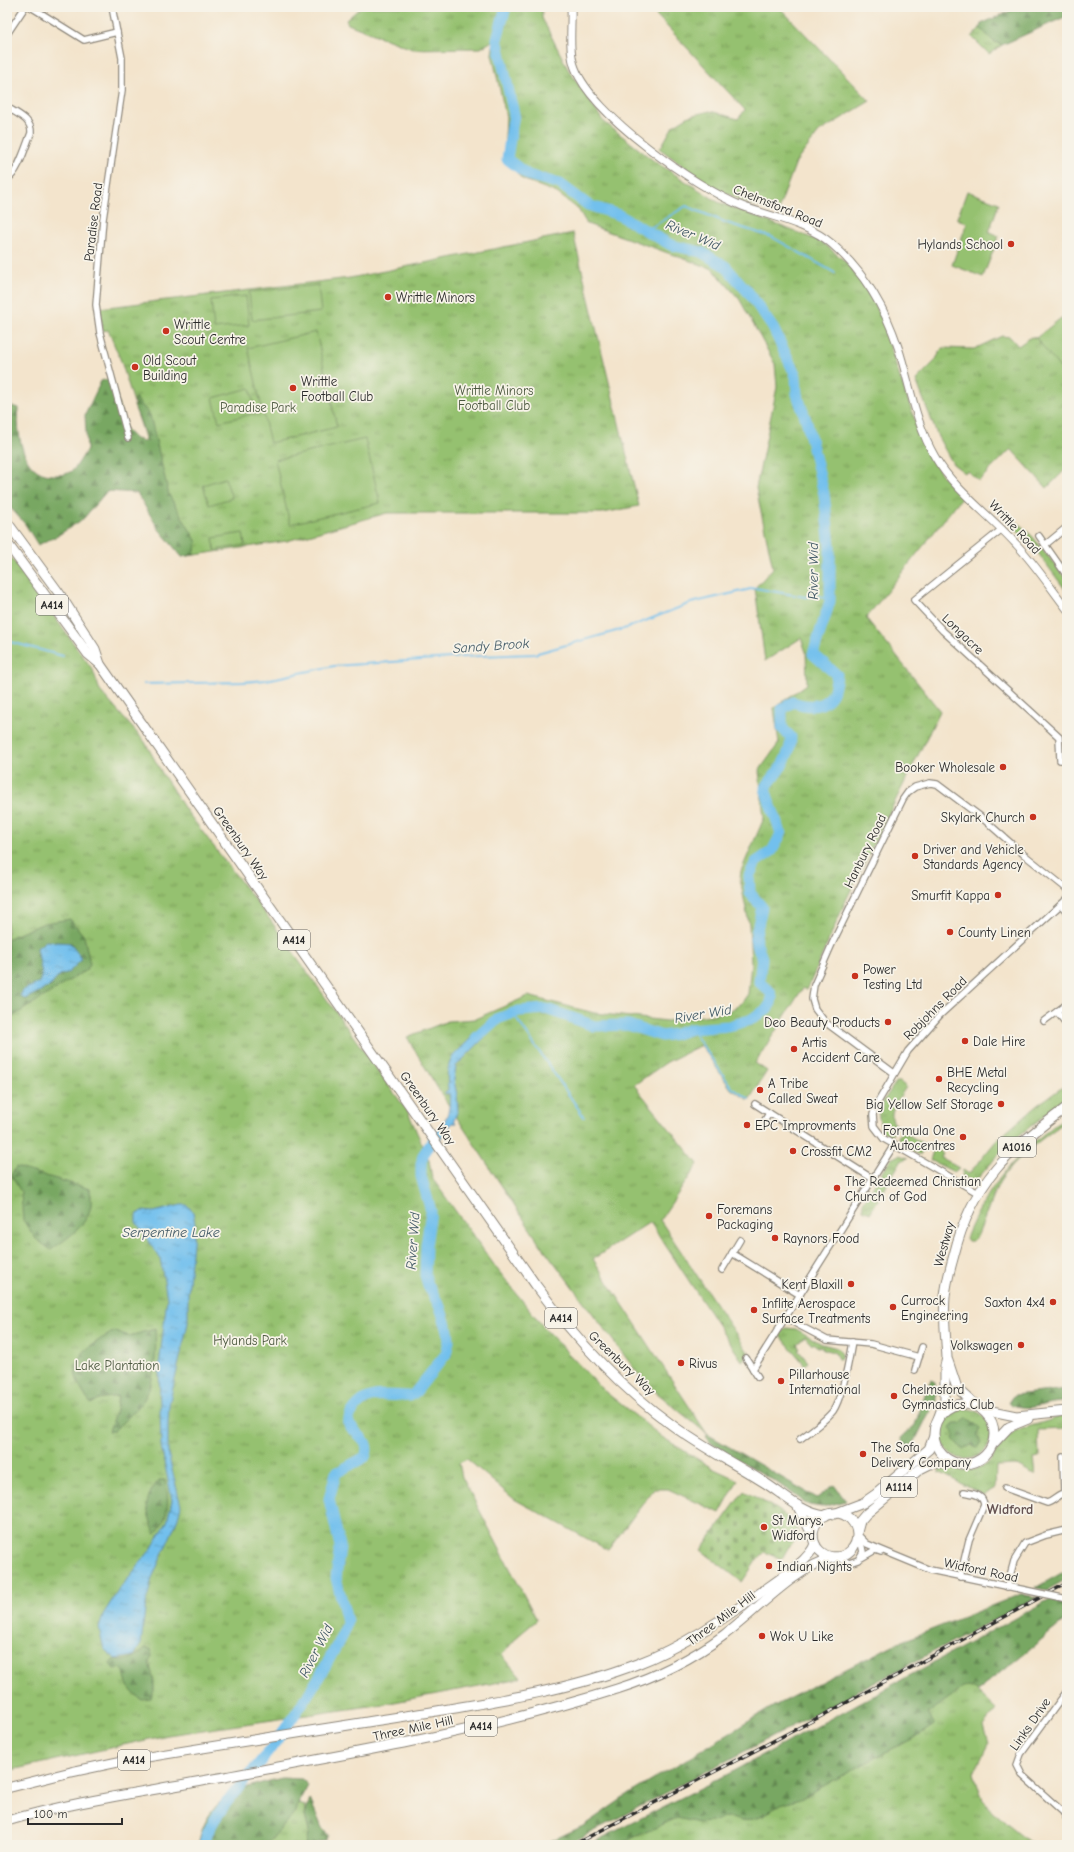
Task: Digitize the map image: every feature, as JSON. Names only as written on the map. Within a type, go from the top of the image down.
[{"type":"main road","name":"Greenbury Way","points":[[7,522],[54,587],[95,649],[100,664]]},
{"type":"main road","name":"Greenbury Way","points":[[7,543],[88,654],[100,664],[552,1307],[575,1335],[606,1369],[641,1401],[672,1426],[709,1450],[774,1488],[797,1505],[814,1514],[829,1515]]},
{"type":"main road","name":"Westway","points":[[979,1408],[956,1388],[947,1358],[945,1298],[946,1288],[959,1236],[966,1214],[978,1193],[995,1170],[1012,1151],[1067,1107]]},
{"type":"main road","name":"Westway","points":[[938,1419],[945,1400],[945,1366],[947,1358]]},
{"type":"main road","name":"A1114","points":[[829,1515],[863,1503],[876,1494],[929,1449],[933,1441],[938,1419],[945,1410],[955,1405],[968,1404],[1006,1415],[1035,1416],[1067,1411]]},
{"type":"main road","points":[[979,1408],[989,1417],[993,1425],[994,1436],[992,1444]]},
{"type":"main road","name":"A1114","points":[[858,1535],[860,1521],[866,1514],[920,1469],[930,1464],[954,1462],[966,1464],[978,1460],[987,1454],[992,1444],[1009,1427],[1035,1416]]},
{"type":"main road","points":[[934,1432],[935,1441],[939,1450],[946,1458],[954,1462]]},
{"type":"main road","name":"Greenbury Way","points":[[797,1505],[814,1541]]},
{"type":"main road","name":"A414","points":[[829,1515],[848,1518],[854,1525],[858,1535],[852,1549],[846,1554],[836,1557],[825,1555],[814,1541],[816,1525],[829,1515]]},
{"type":"main road","name":"Three Mile Hill","points":[[7,1788],[102,1765],[528,1693],[578,1682],[638,1664],[695,1636],[748,1601],[811,1553],[814,1541]]},
{"type":"main road","name":"Three Mile Hill","points":[[7,1821],[71,1804],[406,1744],[457,1733],[591,1697],[648,1678],[679,1664],[704,1649],[733,1628],[798,1575],[826,1560],[836,1557]]},
{"type":"street","points":[[7,34],[26,7]]},
{"type":"street","points":[[30,7],[84,40],[117,32]]},
{"type":"street","name":"Paradise Road","points":[[112,7],[122,58],[122,90],[103,219],[96,305],[100,332],[128,438]]},
{"type":"street","name":"Chelmsford Road","points":[[571,7],[571,47],[575,68],[592,94],[624,128],[713,192],[734,203],[802,227],[822,237],[838,249],[856,269],[877,300],[887,319],[898,348],[926,440],[941,466]]},
{"type":"street","points":[[7,107],[24,118],[31,128],[31,133],[16,171],[7,179]]},
{"type":"street","name":"Writtle Road","points":[[941,466],[949,477],[1025,554],[1067,609]]},
{"type":"street","points":[[1045,545],[1067,527]]},
{"type":"street","name":"Longacre","points":[[1002,529],[914,600],[943,631],[1058,737],[1060,760],[1067,760]]},
{"type":"street","points":[[1038,536],[1067,576]]},
{"type":"street","name":"Hanbury Road","points":[[894,1073],[821,1017],[815,1009],[812,999],[814,985],[839,929],[902,800],[908,792],[922,784],[937,784],[981,817],[1022,853],[1067,889]]},
{"type":"street","name":"Robjohns Road","points":[[978,1193],[894,1145],[878,1133],[874,1126],[873,1115],[875,1107],[894,1073],[916,1040],[940,1015],[1067,899]]},
{"type":"street","points":[[1061,905],[1067,912]]},
{"type":"street","points":[[1044,1021],[1067,1004]]},
{"type":"street","points":[[1057,1012],[1064,1022]]},
{"type":"street","points":[[755,1104],[873,1179]]},
{"type":"street","points":[[765,1120],[769,1113]]},
{"type":"street","points":[[753,1369],[894,1145]]},
{"type":"street","points":[[722,1270],[740,1240]]},
{"type":"street","points":[[732,1253],[800,1295]]},
{"type":"street","points":[[785,1318],[827,1340],[871,1344],[919,1357]]},
{"type":"street","points":[[800,1439],[820,1423],[834,1409],[839,1399],[852,1342]]},
{"type":"street","points":[[915,1370],[922,1347]]},
{"type":"street","points":[[746,1358],[758,1377]]},
{"type":"street","points":[[1004,1488],[1047,1503],[1066,1494],[1063,1457]]},
{"type":"street","points":[[960,1577],[969,1540],[984,1505],[984,1502],[979,1495],[964,1492]]},
{"type":"street","points":[[1007,1587],[1014,1561],[1025,1543],[1046,1535],[1067,1530]]},
{"type":"street","points":[[858,1535],[863,1548],[861,1558]]},
{"type":"street","name":"Widford Road","points":[[858,1535],[867,1544],[930,1570],[1007,1587],[1067,1598]]},
{"type":"street","name":"Widford Road","points":[[836,1557],[849,1563],[856,1561],[875,1550],[893,1555]]},
{"type":"street","name":"Links Drive","points":[[1066,1694],[1022,1754],[1017,1765],[1022,1775],[1063,1812],[1067,1819]]},
{"type":"green space","points":[[361,7],[542,7],[542,18],[568,69],[603,121],[654,161],[718,202],[822,242],[846,262],[862,283],[881,316],[899,375],[926,451],[945,479],[962,497],[866,618],[940,711],[847,898],[807,990],[803,988],[755,1063],[767,1071],[749,1100],[731,1089],[701,1045],[667,1062],[634,1085],[698,1164],[660,1220],[750,1355],[742,1361],[650,1222],[593,1259],[707,1434],[645,1383],[538,1241],[440,1092],[407,1037],[448,1021],[475,1019],[528,996],[594,1013],[667,1021],[717,1014],[730,1010],[740,1005],[748,994],[751,964],[749,924],[740,879],[741,871],[764,818],[759,771],[779,743],[774,708],[807,684],[806,652],[801,638],[765,661],[755,588],[773,568],[756,488],[777,387],[775,364],[740,300],[713,269],[587,224],[578,209],[557,193],[522,179],[504,157],[506,117],[492,54],[494,40],[481,48],[412,49],[348,24],[346,20]]},
{"type":"green space","points":[[649,7],[779,7],[870,101],[819,132],[796,162],[779,208],[779,213],[744,202],[713,187],[660,149],[673,126],[689,116],[710,111],[738,119],[745,110]]},
{"type":"green space","points":[[1019,7],[1067,7],[1067,16],[1002,45],[993,41],[980,28],[981,24]]},
{"type":"green space","points":[[980,28],[993,41],[1002,45],[989,54],[972,37]]},
{"type":"green space","points":[[967,191],[999,203],[989,232],[999,236],[983,277],[952,265],[967,223],[957,219]]},
{"type":"green space","points":[[573,233],[639,506],[603,513],[387,513],[287,541],[182,557],[121,361],[108,330],[103,331],[99,308],[350,278]]},
{"type":"green space","points":[[318,285],[321,312],[252,320],[249,292]]},
{"type":"green space","points":[[246,296],[249,325],[214,329],[211,300]]},
{"type":"green space","points":[[1061,318],[1067,325],[1067,370],[1064,373],[1036,338]]},
{"type":"green space","name":"Writtle Football Club","points":[[316,332],[337,427],[270,443],[248,348]]},
{"type":"green space","points":[[1002,336],[1010,337],[1018,346],[1031,337],[1036,338],[1067,375],[1067,468],[1047,488],[1011,449],[979,481],[967,471],[965,473],[953,464],[938,437],[916,380],[935,361],[942,348],[974,349]]},
{"type":"green space","points":[[111,378],[125,428],[136,439],[148,442],[134,406],[135,397],[150,415],[169,495],[197,542],[194,554],[182,557],[158,528],[137,493],[107,491],[83,519],[57,536],[38,545],[25,524],[7,504],[7,408],[12,406],[18,408],[20,439],[27,460],[33,467],[42,473],[52,475],[66,474],[75,468],[87,450],[85,415],[101,381]]},
{"type":"green space","points":[[250,388],[256,413],[219,422],[213,398]]},
{"type":"green space","name":"Writtle Football Club","points":[[365,439],[380,503],[290,524],[275,460]]},
{"type":"green space","points":[[225,478],[232,498],[209,505],[203,485]]},
{"type":"green space","points":[[1017,522],[1033,537],[1067,580],[1067,592],[1038,553],[1013,526]]},
{"type":"green space","points":[[243,533],[245,545],[215,550],[213,538]]},
{"type":"green space","name":"Hylands Park","points":[[7,552],[93,670],[100,691],[145,742],[162,773],[185,809],[271,921],[408,1112],[429,1160],[432,1178],[497,1269],[545,1329],[603,1390],[662,1437],[712,1468],[738,1480],[720,1513],[668,1489],[654,1489],[608,1550],[514,1499],[467,1459],[459,1463],[462,1477],[537,1620],[518,1636],[502,1655],[521,1678],[384,1704],[168,1735],[7,1771]]},
{"type":"green space","points":[[70,919],[84,936],[90,964],[86,970],[7,1020],[7,939],[44,923]]},
{"type":"green space","points":[[896,1082],[900,1082],[906,1087],[892,1111],[893,1121],[896,1126],[892,1134],[887,1134],[881,1129],[878,1112],[882,1103]]},
{"type":"green space","points":[[1067,1084],[1067,1098],[1008,1144],[978,1178],[972,1180],[962,1176],[963,1170],[969,1174],[996,1141],[1036,1106]]},
{"type":"green space","points":[[1067,1116],[1067,1120],[1030,1148],[1013,1164],[999,1183],[977,1237],[973,1241],[968,1241],[966,1238],[975,1218],[985,1200],[1007,1169],[1034,1142]]},
{"type":"green space","points":[[902,1131],[927,1146],[920,1155],[901,1144],[898,1137]]},
{"type":"green space","points":[[934,1148],[943,1153],[941,1158],[959,1168],[954,1172],[930,1160]]},
{"type":"green space","points":[[899,1155],[908,1158],[901,1161],[870,1213],[863,1210],[863,1203],[891,1159]]},
{"type":"green space","points":[[16,1167],[90,1189],[91,1205],[86,1219],[76,1231],[51,1250],[36,1239],[23,1220],[21,1192],[11,1175]]},
{"type":"green space","points":[[786,1328],[796,1329],[822,1344],[837,1348],[842,1354],[841,1359],[838,1359],[835,1353],[816,1346],[814,1343],[812,1345],[805,1337],[797,1344],[800,1348],[798,1350],[808,1362],[805,1365],[779,1334]]},
{"type":"green space","name":"Lake Plantation","points":[[155,1329],[155,1363],[146,1396],[136,1410],[114,1431],[109,1431],[116,1410],[118,1396],[99,1399],[91,1404],[77,1379],[76,1369],[78,1360],[91,1345],[115,1331],[129,1336]]},
{"type":"green space","points":[[931,1380],[935,1382],[936,1401],[913,1445],[907,1450],[902,1446],[901,1438],[915,1425]]},
{"type":"green space","points":[[1067,1389],[1067,1402],[1051,1403],[1031,1407],[1016,1406],[1008,1403],[1015,1395]]},
{"type":"green space","points":[[966,1409],[975,1411],[986,1420],[991,1434],[989,1443],[980,1454],[966,1459],[957,1457],[946,1448],[941,1434],[943,1425],[952,1414]]},
{"type":"green space","points":[[1061,1416],[1067,1416],[1067,1429],[1038,1430],[1039,1457],[1034,1458],[1036,1474],[1032,1474],[1015,1465],[996,1466],[995,1488],[983,1495],[939,1472],[940,1468],[969,1470],[982,1467],[994,1456],[1004,1440],[1015,1432]]},
{"type":"green space","points":[[967,1417],[980,1428],[977,1436],[982,1442],[978,1447],[971,1445],[963,1450],[953,1439],[955,1435],[950,1428],[954,1424],[961,1424]]},
{"type":"green space","points":[[707,1434],[817,1498],[834,1485],[846,1501],[822,1507],[809,1505],[773,1480],[712,1444],[705,1437]]},
{"type":"green space","points":[[159,1480],[165,1480],[168,1502],[166,1516],[155,1534],[147,1506],[150,1494]]},
{"type":"green space","points":[[744,1491],[778,1511],[794,1525],[798,1532],[797,1539],[788,1548],[782,1559],[765,1552],[756,1561],[742,1582],[701,1550]]},
{"type":"green space","points":[[1067,1570],[1067,1579],[1047,1590],[1035,1588]]},
{"type":"green space","points":[[1021,1594],[1037,1597],[567,1845],[542,1845],[583,1826],[629,1794],[774,1706],[893,1645]]},
{"type":"green space","points":[[1050,1599],[1067,1603],[1067,1619],[977,1691],[968,1687],[963,1688],[927,1714],[934,1725],[916,1737],[800,1799],[781,1805],[760,1816],[742,1821],[726,1817],[712,1822],[699,1823],[677,1818],[617,1845],[588,1845],[736,1770]]},
{"type":"green space","points":[[1067,1603],[1067,1619],[977,1691],[997,1710],[983,1726],[988,1745],[974,1773],[983,1801],[1008,1825],[1033,1845],[608,1845]]},
{"type":"green space","points":[[145,1648],[151,1649],[152,1657],[149,1662],[154,1681],[154,1690],[151,1699],[142,1700],[129,1688],[124,1671],[120,1668],[114,1669],[110,1664],[114,1659],[123,1660],[131,1658]]},
{"type":"green space","points":[[282,1778],[302,1779],[308,1785],[298,1803],[296,1812],[266,1845],[198,1845],[209,1815],[217,1805],[227,1797],[252,1786]]},
{"type":"green space","points":[[310,1799],[322,1828],[328,1835],[325,1841],[316,1843],[315,1845],[306,1845],[309,1831],[305,1816]]},
{"type":"green space","points":[[298,1803],[306,1807],[305,1816],[309,1831],[306,1845],[266,1845],[296,1812]]},
{"type":"water","points":[[46,941],[70,943],[82,959],[69,972],[60,975],[50,986],[25,999],[20,996],[23,990],[39,983],[42,974],[37,948]]},
{"type":"water","points":[[483,1026],[490,1032],[456,1066],[454,1080],[458,1110],[454,1120],[456,1123],[452,1123],[431,1152],[425,1145],[444,1122],[449,1109],[449,1093],[445,1094],[445,1092],[448,1090],[447,1081],[451,1060],[453,1056]]},
{"type":"water","name":"Serpentine Lake","points":[[181,1205],[187,1205],[193,1212],[195,1223],[188,1293],[188,1323],[169,1405],[168,1423],[168,1453],[181,1506],[177,1521],[152,1578],[145,1609],[141,1644],[134,1656],[116,1659],[104,1649],[99,1628],[104,1613],[118,1591],[152,1548],[167,1522],[172,1500],[161,1446],[159,1366],[167,1298],[160,1258],[136,1222],[136,1216],[141,1211],[154,1212]]},
{"type":"waterway","name":"River Wid","points":[[476,1038],[497,1019],[519,1011],[546,1009],[594,1026],[628,1025],[662,1036],[676,1034],[691,1029],[729,1026],[750,1020],[767,1009],[771,1003],[772,997],[770,992],[759,982],[762,958],[755,939],[762,907],[750,893],[749,876],[756,862],[772,851],[781,834],[765,788],[774,777],[789,751],[791,737],[782,728],[782,709],[793,702],[809,706],[825,702],[833,693],[837,675],[813,654],[830,601],[830,546],[824,494],[807,423],[797,394],[796,376],[773,328],[749,293],[725,266],[701,252],[671,245],[619,215],[588,205],[560,184],[528,175],[507,159],[514,114],[497,39],[506,7]]},
{"type":"waterway","points":[[647,230],[686,206],[727,223],[772,237],[835,273]]},
{"type":"waterway","name":"Sandy Brook","points":[[144,684],[243,682],[266,680],[334,666],[479,656],[534,654],[627,628],[691,603],[755,588],[805,597],[820,596],[830,601]]},
{"type":"waterway","name":"Sandy Brook","points":[[7,641],[63,656]]},
{"type":"waterway","points":[[512,1012],[584,1117]]},
{"type":"waterway","points":[[691,1029],[732,1088],[749,1099]]},
{"type":"waterway","name":"River Wid","points":[[204,1845],[207,1834],[231,1796],[269,1751],[300,1707],[319,1677],[345,1629],[347,1621],[336,1578],[340,1546],[329,1499],[336,1473],[365,1457],[367,1452],[367,1447],[363,1439],[349,1425],[351,1414],[360,1402],[373,1396],[409,1396],[414,1394],[446,1354],[449,1341],[448,1331],[440,1307],[428,1285],[425,1275],[426,1246],[431,1211],[421,1176],[421,1165],[423,1155],[436,1136]]},
{"type":"railway","points":[[573,1845],[829,1712],[1067,1583]]},
{"type":"place","name":"Hylands School","points":[[1011,244]]},
{"type":"place","name":"Writtle Minors","points":[[388,297]]},
{"type":"place","name":"Writtle Scout Centre","points":[[166,331]]},
{"type":"place","name":"Old Scout Building","points":[[135,367]]},
{"type":"place","name":"Writtle Football Club","points":[[293,388]]},
{"type":"place","name":"Booker Wholesale","points":[[1003,767]]},
{"type":"place","name":"Skylark Church","points":[[1033,817]]},
{"type":"place","name":"Driver and Vehicle Standards Agency","points":[[915,856]]},
{"type":"place","name":"Smurfit Kappa","points":[[998,895]]},
{"type":"place","name":"County Linen","points":[[950,932]]},
{"type":"place","name":"Power Testing Ltd","points":[[855,976]]},
{"type":"place","name":"Deo Beauty Products","points":[[888,1022]]},
{"type":"place","name":"Dale Hire","points":[[965,1041]]},
{"type":"place","name":"Artis Accident Care","points":[[794,1049]]},
{"type":"place","name":"BHE Metal Recycling","points":[[939,1079]]},
{"type":"place","name":"A Tribe Called Sweat","points":[[760,1090]]},
{"type":"place","name":"Big Yellow Self Storage","points":[[1001,1104]]},
{"type":"place","name":"EPC Improvments","points":[[747,1125]]},
{"type":"place","name":"Formula One Autocentres","points":[[963,1137]]},
{"type":"place","name":"Crossfit CM2","points":[[793,1151]]},
{"type":"place","name":"The Redeemed Christian Church of God","points":[[837,1188]]},
{"type":"place","name":"Foremans Packaging","points":[[709,1216]]},
{"type":"place","name":"Raynors Food","points":[[775,1238]]},
{"type":"place","name":"Kent Blaxill","points":[[851,1284]]},
{"type":"place","name":"Saxton 4x4","points":[[1053,1302]]},
{"type":"place","name":"Currock Engineering","points":[[893,1307]]},
{"type":"place","name":"Inflite Aerospace Surface Treatments","points":[[754,1310]]},
{"type":"place","name":"Volkswagen","points":[[1021,1345]]},
{"type":"place","name":"Rivus","points":[[681,1363]]},
{"type":"place","name":"Pillarhouse International","points":[[781,1381]]},
{"type":"place","name":"Chelmsford Gymnastics Club","points":[[894,1396]]},
{"type":"place","name":"The Sofa Delivery Company","points":[[863,1454]]},
{"type":"place","name":"St Marys, Widford","points":[[764,1527]]},
{"type":"place","name":"Indian Nights","points":[[769,1566]]},
{"type":"place","name":"Wok U Like","points":[[762,1636]]},
{"type":"district","name":"Widford","points":[[1010,1509]]},
{"type":"park label","name":"Writtle Minors Football Club","points":[[494,398]]},
{"type":"park label","name":"Paradise Park","points":[[258,407]]}]
